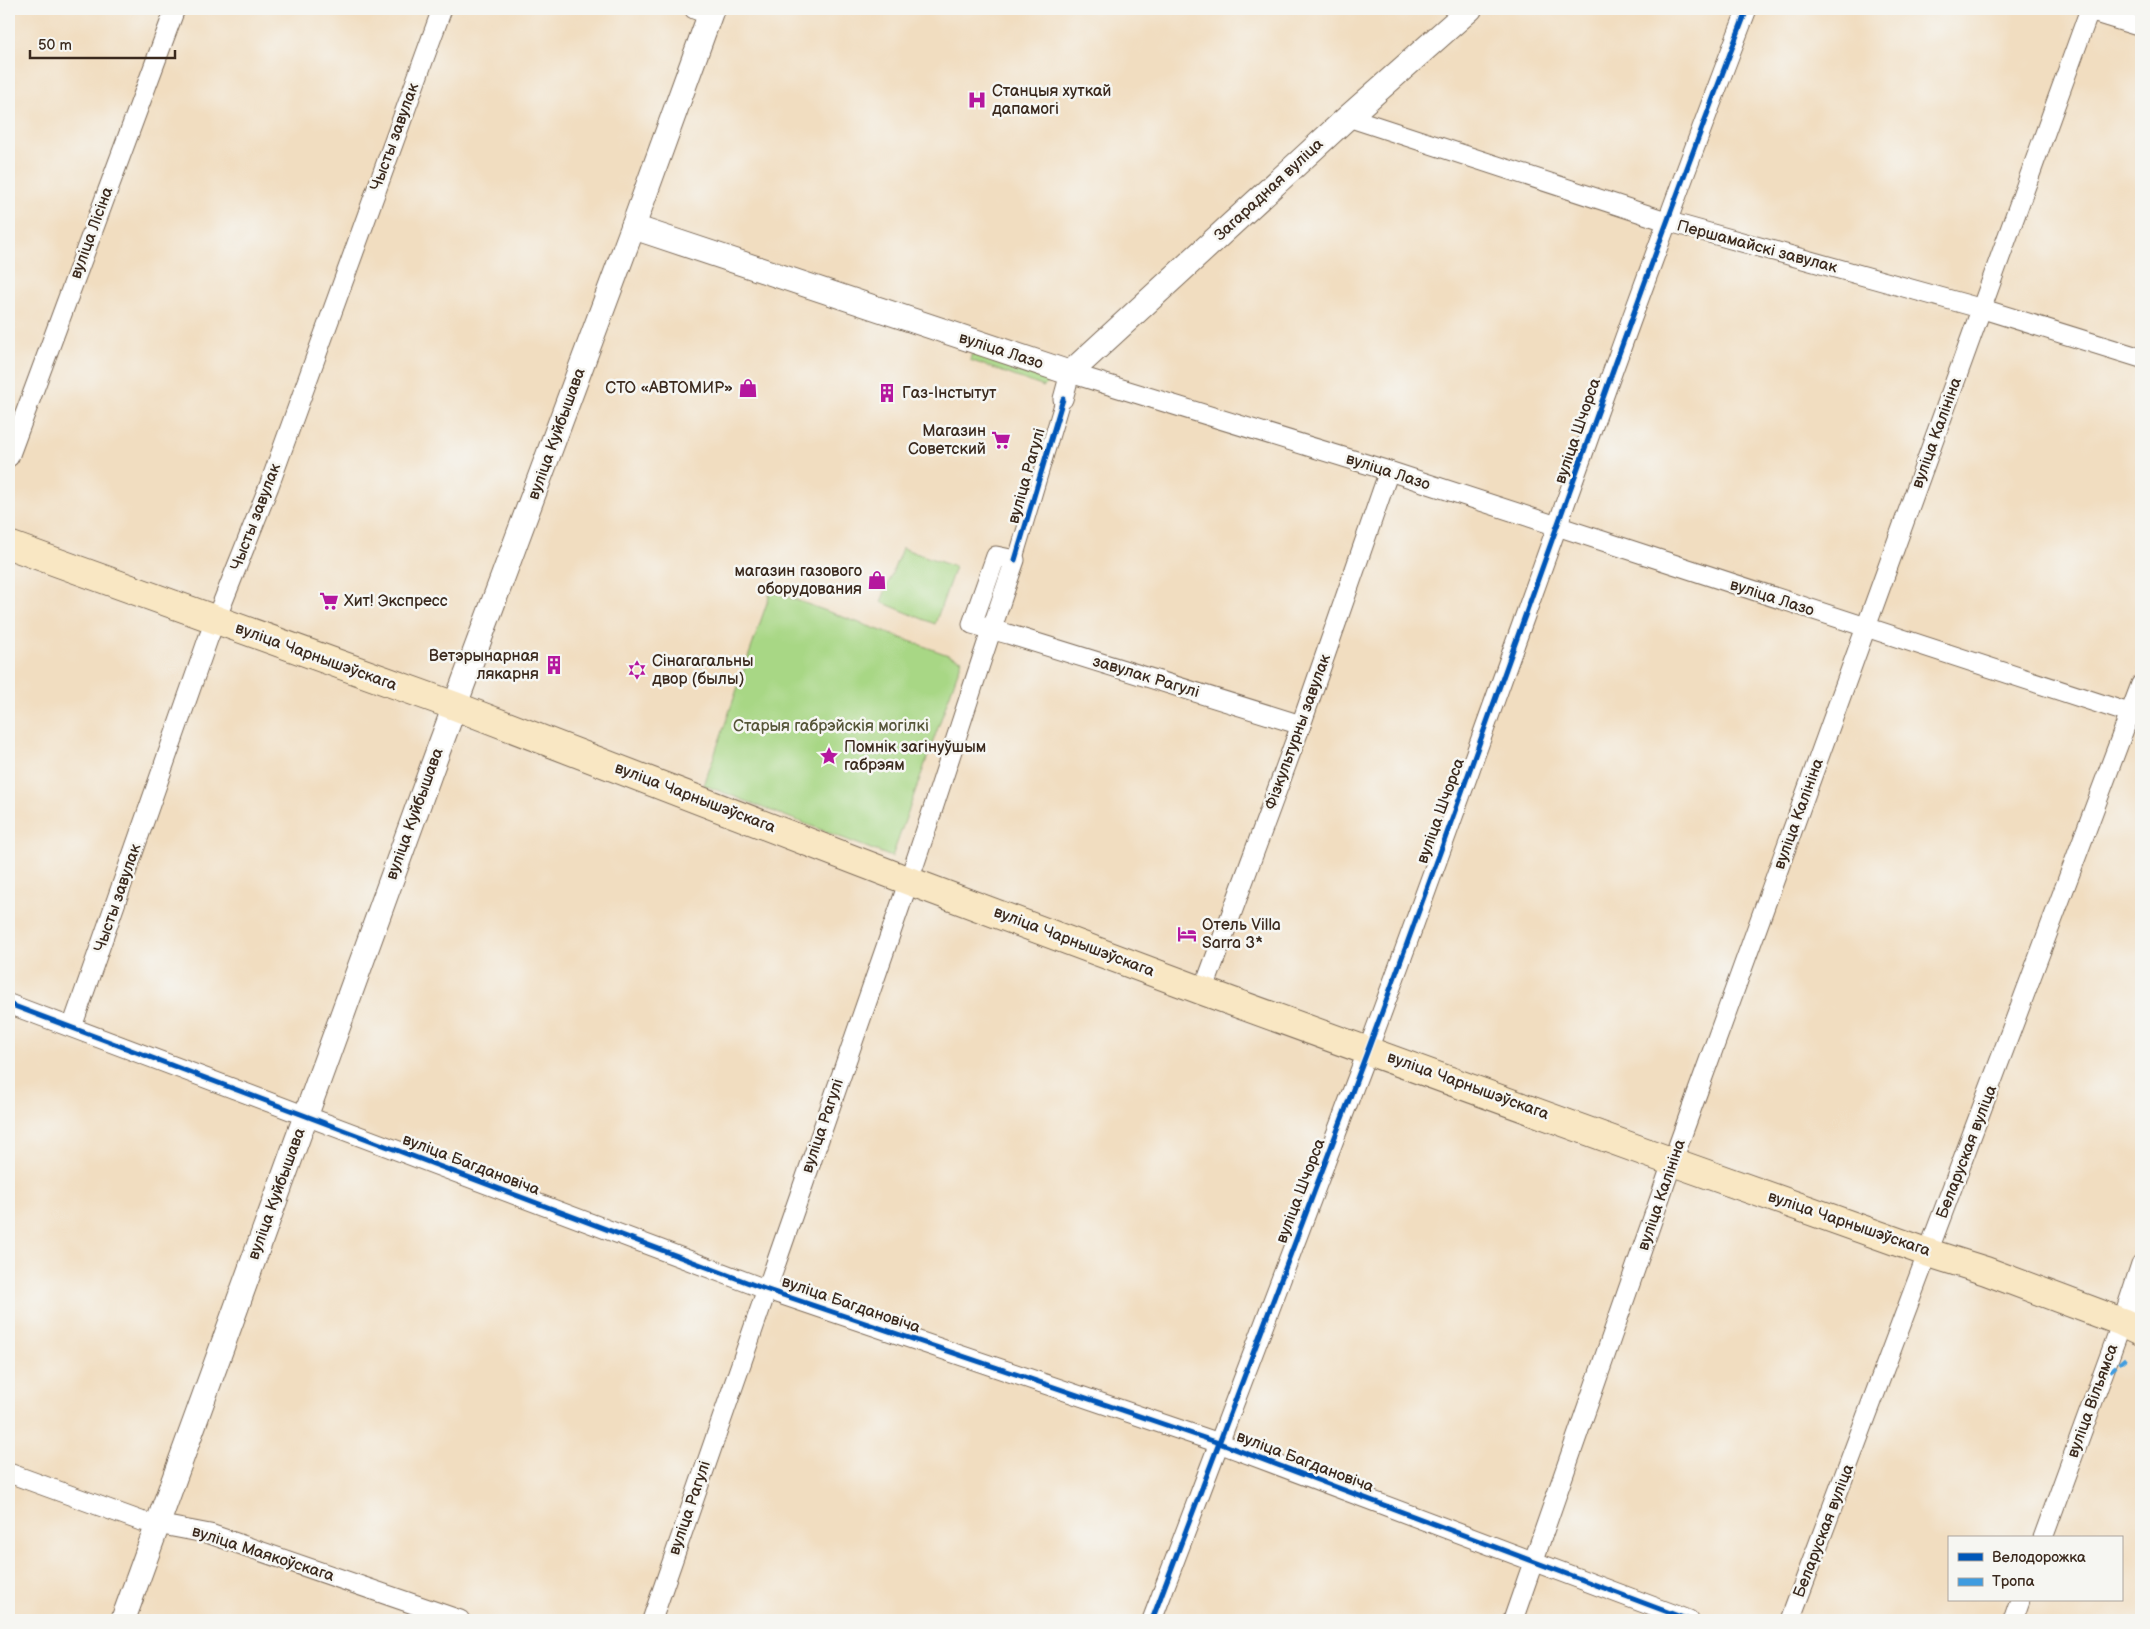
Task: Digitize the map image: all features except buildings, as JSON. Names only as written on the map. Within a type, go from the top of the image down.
[{"type":"main road","name":"вуліца Чарнышэўскага","points":[[9,545],[215,621],[455,706],[909,880],[1203,990],[1673,1162],[1929,1253],[1986,1271],[2132,1326]]},
{"type":"street","name":"вуліца Лісіна","points":[[9,457],[175,9]]},
{"type":"street","name":"Чысты завулак","points":[[72,1027],[215,621],[268,486],[442,9]]},
{"type":"street","name":"Загарадная вуліца","points":[[1070,373],[1348,117],[1470,9]]},
{"type":"street","name":"вуліца Шчорса","points":[[1152,1620],[1368,1049],[1666,221],[1747,9]]},
{"type":"street","points":[[2089,10],[2141,27]]},
{"type":"street","name":"вуліца Калініна","points":[[1513,1620],[1673,1162],[2089,10]]},
{"type":"street","name":"вуліца Куйбышава","points":[[123,1620],[455,706],[634,227],[705,11]]},
{"type":"street","name":"Першамайскі завулак","points":[[1348,117],[1666,221],[1982,309],[2141,358]]},
{"type":"street","name":"вуліца Лазо","points":[[634,227],[1070,373],[1388,471],[1557,528],[2136,716]]},
{"type":"street","name":"вуліца Рагулі","points":[[652,1620],[765,1289],[909,880],[1015,560],[1070,373]]},
{"type":"street","name":"Фізкультурны завулак","points":[[1203,990],[1301,725],[1388,471]]},
{"type":"street","name":"завулак Рагулі","points":[[991,630],[1301,725]]},
{"type":"street","name":"Беларуская вуліца","points":[[1790,1620],[2136,716],[2141,684]]},
{"type":"street","name":"вуліца Багдановіча","points":[[9,1004],[765,1289],[1219,1442],[1689,1620]]},
{"type":"street","name":"вуліца Вільямса","points":[[2044,1536],[2132,1326],[2141,1264]]},
{"type":"street","name":"вуліца Маякоўскага","points":[[9,1473],[141,1521],[210,1534],[460,1620]]},
{"type":"street","points":[[2012,1620],[2019,1602]]},
{"type":"green space","points":[[972,353],[1051,379],[1044,387],[970,360]]},
{"type":"green space","points":[[902,548],[955,567],[935,624],[881,602]]},
{"type":"green space","name":"Старыя габрэйскія могілкі","points":[[771,591],[962,660],[892,857],[704,785]]},
{"type":"marked path","points":[[2101,1379],[2128,1356]]},
{"type":"cycle path","points":[[1152,1620],[1369,1047],[1650,268],[1747,9]]},
{"type":"cycle path","points":[[1015,560],[1063,399]]},
{"type":"cycle path","points":[[9,1004],[765,1289],[1219,1443],[1689,1620]]},
{"type":"place","name":"Станцыя хуткай дапамогі","points":[[977,100]]},
{"type":"place","name":"СТО «АВТОМИР»","points":[[748,388]]},
{"type":"place","name":"Газ-Інстытут","points":[[887,393]]},
{"type":"place","name":"Магазин Советский","points":[[1001,440]]},
{"type":"place","name":"магазин газового оборудования","points":[[877,580]]},
{"type":"place","name":"Хит! Экспресс","points":[[329,601]]},
{"type":"place","name":"Ветэрынарная лякарня","points":[[554,665]]},
{"type":"place","name":"Сінагагальны двор (былы)","points":[[637,670]]},
{"type":"place","name":"Помнік загінуўшым габрэям","points":[[829,756]]},
{"type":"place","name":"Отель Villa Sarra 3*","points":[[1187,934]]}]
